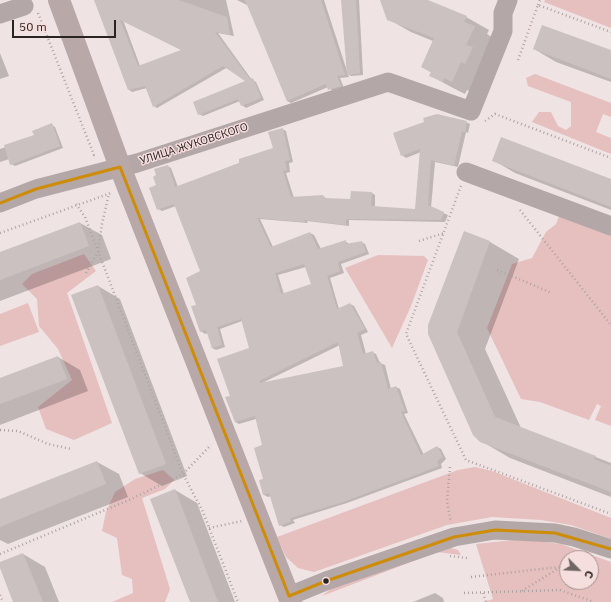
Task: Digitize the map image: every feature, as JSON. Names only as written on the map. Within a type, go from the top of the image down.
[{"type":"main road","points":[[59,0],[120,167],[290,599]]},
{"type":"street","name":"УЛИЦА ЖУКОВСКОГО","points":[[0,203],[36,189],[120,167],[388,82],[471,111],[503,31],[503,13],[508,0]]},
{"type":"street","points":[[0,14],[30,7]]},
{"type":"street","points":[[466,172],[611,226]]},
{"type":"street","points":[[290,599],[454,537],[495,530],[555,533],[574,537],[611,549]]},
{"type":"path","points":[[518,60],[540,0]]},
{"type":"path","points":[[538,5],[611,32]]},
{"type":"path","points":[[30,7],[94,154],[102,153]]},
{"type":"path","points":[[485,121],[495,114],[611,158]]},
{"type":"path","points":[[466,172],[406,334],[466,460],[611,514]]},
{"type":"path","points":[[0,233],[76,204],[114,192]]},
{"type":"path","points":[[86,274],[98,252],[102,224],[109,194]]},
{"type":"path","points":[[76,204],[85,218],[183,474],[209,528],[238,602]]},
{"type":"path","points":[[520,210],[611,325]]},
{"type":"path","points":[[419,241],[444,232]]},
{"type":"path","points":[[497,270],[552,293]]},
{"type":"path","points":[[0,430],[18,431],[48,444],[71,449]]},
{"type":"path","points":[[0,554],[129,500],[183,474],[225,434]]},
{"type":"path","points":[[450,466],[447,502],[454,537]]},
{"type":"path","points":[[209,528],[258,518]]},
{"type":"path","points":[[471,577],[559,568]]},
{"type":"path","points":[[522,591],[559,569]]},
{"type":"path","points":[[464,593],[560,590],[594,602]]},
{"type":"path","points":[[483,593],[486,602]]},
{"type":"path","points":[[0,595],[3,602]]},
{"type":"shaded area","points":[[545,0],[611,0],[611,28],[544,2]]},
{"type":"shaded area","points":[[535,74],[611,103],[611,117],[603,114],[596,132],[611,138],[611,154],[532,122],[539,112],[551,112],[558,126],[566,130],[571,126],[571,102],[528,86],[526,78]]},
{"type":"shaded area","points":[[560,214],[611,230],[611,426],[595,420],[601,406],[597,404],[589,420],[540,402],[521,399],[487,328],[512,264],[532,258],[546,232],[556,224]]},
{"type":"shaded area","points":[[84,254],[96,271],[67,293],[112,423],[74,440],[46,429],[38,407],[72,380],[58,349],[39,326],[37,299],[22,284],[32,274]]},
{"type":"shaded area","points":[[378,255],[424,256],[428,260],[411,306],[392,348],[345,268]]},
{"type":"shaded area","points":[[28,303],[39,332],[0,346],[0,314]]},
{"type":"shaded area","points":[[475,467],[492,471],[611,518],[611,539],[571,525],[541,520],[492,517],[447,525],[314,572],[298,568],[286,557],[277,537],[458,470]]},
{"type":"shaded area","points":[[163,470],[174,480],[165,489],[142,498],[170,589],[165,602],[112,602],[133,593],[132,579],[122,575],[117,538],[102,531],[106,512],[115,492],[135,479]]},
{"type":"shaded area","points":[[523,539],[561,544],[578,550],[559,550],[559,590],[599,590],[599,558],[611,562],[611,602],[484,602],[493,599],[476,544]]},
{"type":"shaded area","points":[[451,548],[458,550],[461,555],[437,552],[322,596],[332,588],[434,549]]},
{"type":"building","points":[[94,0],[178,0],[227,17],[230,35],[215,32],[250,79],[253,78],[261,98],[241,106],[238,99],[198,115],[193,102],[245,81],[223,66],[153,107],[145,86],[128,90]],"holes":[[[120,20],[181,50],[138,66]]]},
{"type":"building","points":[[245,0],[321,0],[345,75],[337,76],[341,86],[328,90],[326,84],[287,101]]},
{"type":"building","points":[[341,0],[356,0],[360,73],[347,75]]},
{"type":"building","points":[[380,0],[428,0],[467,16],[464,22],[475,26],[466,45],[473,47],[465,64],[461,62],[452,82],[444,78],[443,82],[429,76],[431,72],[421,67],[434,38],[387,20]]},
{"type":"building","points":[[542,25],[611,50],[611,79],[533,49]]},
{"type":"building","points":[[437,114],[467,121],[465,132],[462,131],[454,166],[431,160],[428,205],[444,212],[441,220],[346,219],[346,225],[304,220],[305,222],[257,218],[271,247],[310,232],[318,249],[346,240],[346,244],[362,241],[366,252],[338,262],[340,271],[327,276],[337,309],[350,303],[365,329],[357,333],[363,354],[373,351],[377,363],[381,362],[388,389],[396,386],[405,411],[401,412],[421,455],[437,446],[443,457],[437,461],[439,466],[343,502],[290,518],[291,521],[279,526],[269,493],[263,495],[259,480],[263,479],[254,448],[262,445],[255,416],[235,422],[225,397],[230,396],[217,359],[249,348],[241,319],[217,327],[222,345],[212,348],[206,330],[200,332],[191,306],[196,305],[186,278],[200,271],[174,204],[157,210],[149,188],[156,185],[153,177],[156,175],[154,169],[168,165],[175,187],[239,163],[239,159],[273,148],[268,132],[283,128],[290,160],[285,161],[287,170],[283,171],[291,197],[323,195],[324,198],[350,199],[351,191],[372,192],[371,206],[415,209],[420,149],[401,156],[393,133],[424,122],[423,118]],"holes":[[[304,264],[311,284],[281,294],[275,273]],[[338,342],[343,366],[260,383],[259,381]]]},
{"type":"building","points":[[52,123],[60,146],[10,165],[4,145],[34,135],[32,131]]},
{"type":"building","points":[[501,137],[611,179],[611,207],[492,161]]},
{"type":"building","points":[[80,222],[89,246],[0,280],[0,252]]},
{"type":"building","points":[[464,231],[490,241],[457,332],[495,417],[596,456],[594,459],[611,466],[611,492],[480,442],[473,435],[428,334],[428,325]]},
{"type":"building","points":[[98,285],[166,464],[139,474],[71,295]]},
{"type":"building","points":[[58,356],[67,379],[0,404],[0,378]]},
{"type":"building","points":[[97,461],[106,484],[0,527],[0,499]]},
{"type":"building","points":[[175,489],[218,602],[190,602],[150,499]]},
{"type":"building","points":[[23,553],[43,602],[13,602],[0,568],[0,562]]},
{"type":"transit line","points":[[120,167],[289,596]]},
{"type":"transit line","points":[[0,203],[36,189],[120,167]]},
{"type":"transit line","points":[[289,596],[326,581],[454,537],[495,530],[555,533],[611,549]]}]
